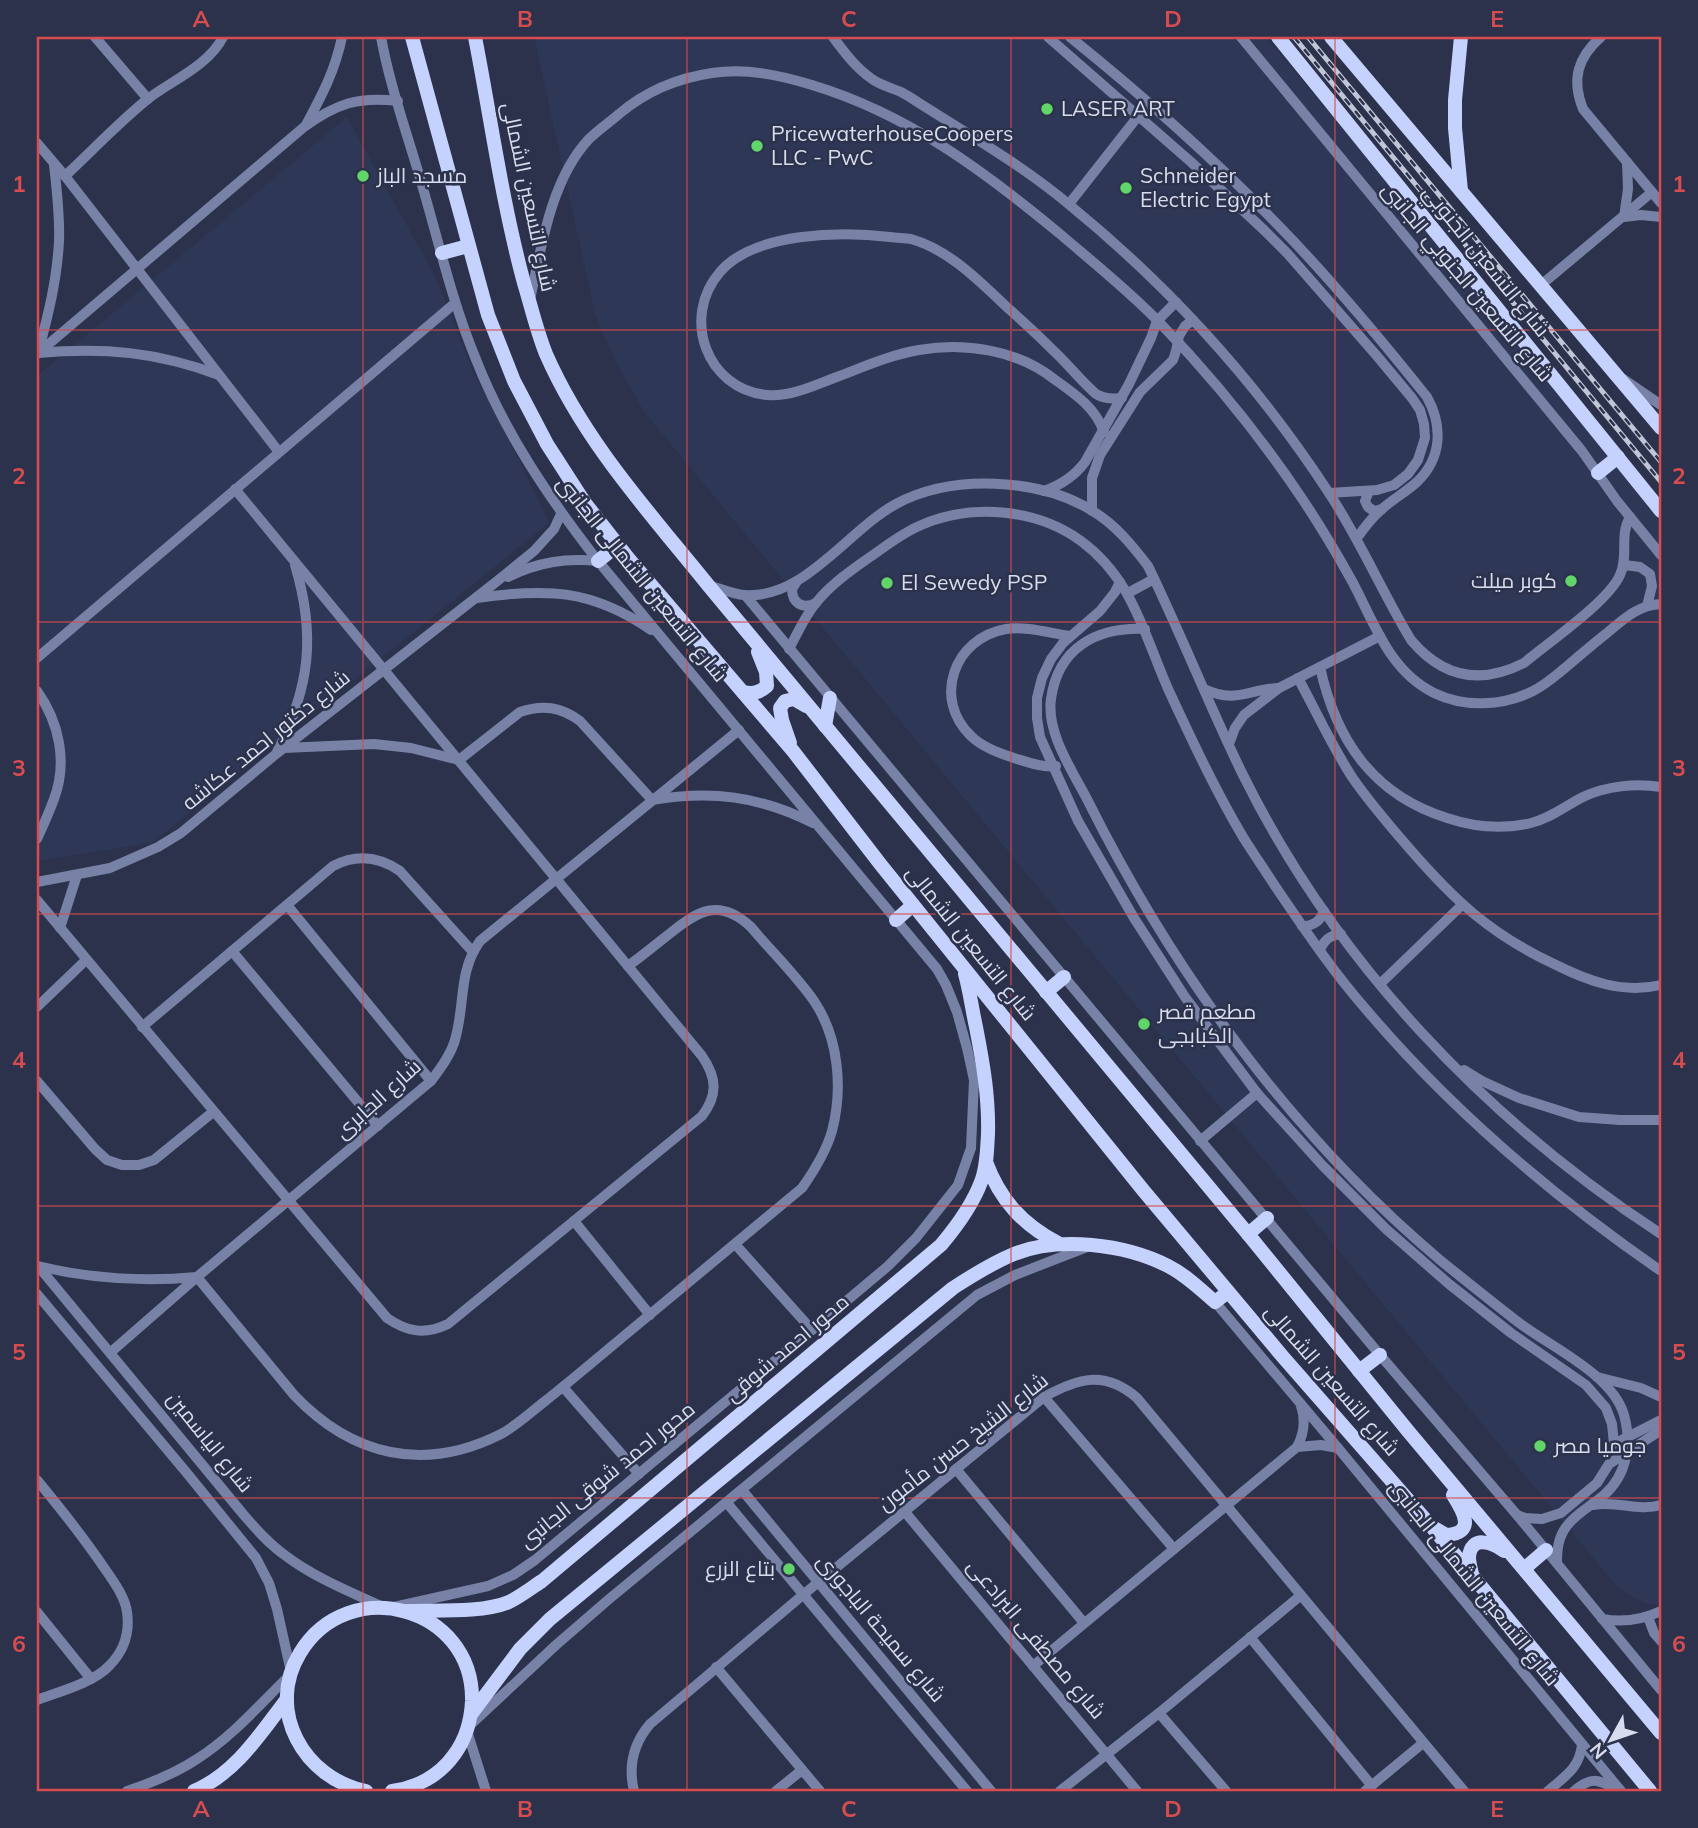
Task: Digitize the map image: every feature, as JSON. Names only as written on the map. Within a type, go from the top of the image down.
[{"type":"main road","name":"شارع التسعين الشمالى","points":[[412,37],[488,315],[514,381],[552,452],[585,503],[793,751],[962,966],[1228,1292],[1432,1527],[1650,1791]]},
{"type":"main road","name":"شارع التسعين الشمالى","points":[[475,37],[506,210],[530,302],[545,352],[567,397],[593,439],[622,479],[753,640],[1661,1733]]},
{"type":"main road","name":"شارع التسعين الجنوبي","points":[[1278,37],[1661,511]]},
{"type":"main road","name":"شارع التسعين الجنوبي","points":[[1331,37],[1661,428]]},
{"type":"main road","points":[[1461,37],[1455,128],[1461,191]]},
{"type":"main road","points":[[442,253],[468,246]]},
{"type":"main road","points":[[1598,473],[1618,457]]},
{"type":"main road","points":[[598,561],[618,545]]},
{"type":"main road","points":[[743,692],[751,694],[766,686],[766,672],[753,640]]},
{"type":"main road","points":[[825,726],[830,698]]},
{"type":"main road","points":[[793,751],[780,708],[785,701],[794,699],[810,708]]},
{"type":"main road","points":[[896,920],[914,905]]},
{"type":"main road","name":"محور احمد شوقى","points":[[408,1611],[491,1607],[508,1602],[542,1581],[941,1245],[971,1204],[982,1180],[986,1161],[989,1106],[985,1068],[962,966]]},
{"type":"main road","points":[[1046,992],[1064,978]]},
{"type":"main road","points":[[986,1161],[992,1178],[1013,1210],[1041,1235],[1058,1243]]},
{"type":"main road","points":[[1248,1234],[1267,1218]]},
{"type":"main road","points":[[391,1791],[419,1784],[449,1762],[459,1748],[469,1724],[514,1657],[550,1619],[953,1288],[985,1267],[1017,1252],[1058,1243],[1089,1246],[1129,1251],[1169,1266],[1188,1278],[1215,1302],[1228,1292]]},
{"type":"main road","points":[[1359,1371],[1380,1354]]},
{"type":"main road","points":[[1432,1527],[1446,1535],[1453,1535],[1463,1528],[1465,1523],[1461,1508],[1433,1460]]},
{"type":"main road","points":[[1473,1576],[1469,1559],[1471,1549],[1478,1543],[1488,1541],[1497,1545],[1524,1568],[1546,1550]]},
{"type":"main road","points":[[364,1791],[346,1786],[326,1775],[310,1760],[298,1742],[290,1721],[287,1699],[291,1673],[298,1656],[307,1641],[333,1619],[366,1608],[388,1607],[408,1611],[428,1620],[445,1634],[468,1670],[472,1691],[469,1724]]},
{"type":"main road","points":[[194,1791],[224,1774],[248,1750],[287,1699]]},
{"type":"main road","points":[[330,1791],[346,1786]]},
{"type":"street","points":[[95,37],[148,99]]},
{"type":"street","points":[[65,176],[148,99],[217,48],[223,37]]},
{"type":"street","points":[[304,127],[327,87],[337,61],[342,37]]},
{"type":"street","name":"شارع التسعين الشمالى الجانبى","points":[[381,37],[455,303],[475,359],[529,464],[561,514],[598,561],[937,968]]},
{"type":"street","points":[[833,37],[847,57],[873,80],[904,93],[1020,167],[1069,204],[1116,244],[1176,302],[1245,377],[1290,437],[1357,538],[1411,640],[1434,662],[1448,670],[1479,676],[1495,675],[1524,663],[1609,593],[1624,565],[1624,531],[1630,517]]},
{"type":"street","points":[[1048,37],[1139,116],[1287,253],[1420,410],[1425,438],[1419,460],[1408,474],[1386,488],[1329,493]]},
{"type":"street","points":[[1070,37],[1213,160],[1274,221],[1341,293],[1427,397],[1433,408],[1439,435],[1432,462],[1416,483],[1382,509],[1357,538]]},
{"type":"street","name":"شارع التسعين الجنوبي الجانبى","points":[[1241,37],[1598,473],[1661,555]]},
{"type":"street","points":[[1601,37],[1591,46],[1581,62],[1577,79],[1583,109],[1661,203]]},
{"type":"street","points":[[1097,80],[1107,67]]},
{"type":"street","points":[[530,302],[544,238],[558,192],[588,140],[627,107],[674,82],[727,71],[753,71],[793,79],[862,102],[927,136],[995,182],[1099,267],[1157,321],[1248,424],[1303,500],[1337,554],[1390,654],[1402,670],[1418,683],[1454,700],[1494,703],[1514,699],[1543,685],[1630,614],[1647,606],[1661,604]]},
{"type":"street","points":[[862,102],[873,80]]},
{"type":"street","points":[[37,354],[321,115],[358,100],[378,98],[398,101]]},
{"type":"street","points":[[1069,204],[1139,116]]},
{"type":"street","points":[[37,143],[279,452]]},
{"type":"street","points":[[1624,217],[1628,189],[1627,162]]},
{"type":"street","points":[[37,354],[56,279],[59,203],[54,165]]},
{"type":"street","points":[[1541,285],[1652,192]]},
{"type":"street","points":[[1624,217],[1661,217]]},
{"type":"street","points":[[1264,230],[1274,221]]},
{"type":"street","points":[[1104,432],[1090,407],[1048,374],[998,352],[971,348],[918,350],[790,393],[768,395],[747,390],[729,380],[713,364],[705,348],[701,329],[702,302],[711,282],[725,266],[762,246],[788,239],[836,233],[911,239],[951,258],[979,281],[1097,394],[1111,399],[1122,398]]},
{"type":"street","points":[[1044,491],[1067,481],[1077,472],[1104,432],[1157,321],[1176,302]]},
{"type":"street","points":[[37,658],[455,303]]},
{"type":"street","points":[[1092,510],[1092,478],[1100,455],[1140,392],[1173,360],[1182,330],[1193,320]]},
{"type":"street","points":[[37,354],[75,350],[150,355],[187,363],[220,376]]},
{"type":"street","points":[[1616,375],[1661,405]]},
{"type":"street","points":[[708,585],[745,595],[781,588],[812,571],[869,522],[897,503],[929,491],[962,484],[994,483],[1044,491],[1092,510],[1130,543],[1148,566],[1242,773],[1263,812],[1324,911],[1380,984],[1417,1028],[1502,1113],[1578,1176],[1661,1234]]},
{"type":"street","points":[[37,900],[387,1318],[397,1325],[416,1331],[437,1329],[448,1324],[702,1116],[712,1098],[713,1080],[710,1067],[236,489]]},
{"type":"street","points":[[1368,491],[1365,497],[1368,507],[1374,511],[1382,509]]},
{"type":"street","points":[[789,649],[816,603],[844,576],[921,525],[950,515],[982,511],[1035,519],[1077,538],[1096,552],[1112,569],[1128,593],[1194,744],[1242,836],[1302,926],[1362,1006],[1478,1127],[1568,1204],[1661,1271]]},
{"type":"street","name":"شارع دكتور احمد عكاشه","points":[[37,882],[110,868],[134,859],[181,833],[544,542],[561,514]]},
{"type":"street","points":[[293,559],[303,591],[307,659],[302,692],[280,751],[374,744],[411,748],[459,760]]},
{"type":"street","name":"شارع دكتور احمد عكاشه","points":[[496,582],[546,563],[573,559],[598,561]]},
{"type":"street","points":[[1624,565],[1640,567],[1650,574],[1653,582],[1647,606]]},
{"type":"street","points":[[1128,593],[1154,579]]},
{"type":"street","points":[[797,581],[792,589],[794,599],[806,607],[816,603]]},
{"type":"street","points":[[1120,582],[1100,611],[1070,636],[1051,659],[1037,698],[1037,718],[1040,737],[1078,821],[1134,918],[1185,997],[1257,1093],[1386,1228],[1511,1334],[1595,1394],[1610,1416],[1614,1444],[1661,1420]]},
{"type":"street","points":[[474,598],[540,591],[574,595],[606,605],[637,620],[662,638]]},
{"type":"street","points":[[745,595],[1661,1690]]},
{"type":"street","points":[[1068,762],[1053,767],[1012,757],[976,741],[964,729],[956,715],[951,699],[951,683],[956,666],[967,650],[990,634],[1023,628],[1070,636]]},
{"type":"street","points":[[1145,629],[1125,628],[1105,632],[1072,653],[1060,669],[1050,705],[1052,724],[1059,743],[1107,840],[1146,910],[1198,988],[1284,1102],[1373,1198],[1439,1259],[1519,1323],[1597,1377],[1621,1405],[1627,1428],[1625,1462],[1617,1480],[1569,1523],[1559,1540],[1557,1563]]},
{"type":"street","points":[[1229,744],[1244,715],[1279,688],[1380,636]]},
{"type":"street","points":[[1320,667],[1339,723],[1366,766],[1398,797],[1433,814],[1473,826],[1511,827],[1545,818],[1583,797],[1601,791],[1634,785],[1661,787]]},
{"type":"street","points":[[1298,678],[1351,775],[1402,840],[1462,905],[1508,940],[1583,978],[1619,988],[1661,985]]},
{"type":"street","points":[[1204,689],[1220,695],[1237,696],[1279,688]]},
{"type":"street","points":[[37,691],[50,712],[61,754],[55,798],[37,839]]},
{"type":"street","points":[[459,760],[520,712],[531,708],[555,708],[580,721],[652,800]]},
{"type":"street","points":[[142,1027],[332,866],[342,862],[362,858],[382,861],[400,871],[472,951],[489,932],[739,730]]},
{"type":"street","points":[[652,800],[700,794],[738,797],[766,803],[819,825]]},
{"type":"street","points":[[60,928],[77,875]]},
{"type":"street","points":[[287,905],[431,1081]]},
{"type":"street","points":[[1380,984],[1462,905]]},
{"type":"street","points":[[37,1265],[86,1276],[126,1280],[197,1277],[309,1411],[327,1426],[371,1448],[407,1455],[441,1454],[473,1447],[504,1433],[802,1188],[815,1170],[832,1132],[838,1100],[837,1070],[826,1026],[814,1002],[741,917],[714,909],[701,912],[688,918],[628,966]]},
{"type":"street","points":[[1302,926],[1316,923],[1324,911]]},
{"type":"street","points":[[1320,950],[1327,938],[1341,934]]},
{"type":"street","points":[[232,951],[378,1126]]},
{"type":"street","name":"شارع الجابرى","points":[[111,1352],[431,1081],[445,1063],[454,1042],[467,965],[472,951]]},
{"type":"street","points":[[37,1007],[86,960]]},
{"type":"street","name":"محور احمد شوقى الجانبى","points":[[388,1607],[488,1586],[513,1575],[535,1560],[812,1331],[916,1238],[958,1185],[971,1148],[974,1080],[957,1012],[937,968]]},
{"type":"street","points":[[1447,1059],[1482,1081],[1519,1098],[1580,1117],[1661,1120]]},
{"type":"street","points":[[37,1081],[94,1149],[107,1160],[122,1165],[139,1165],[154,1160],[213,1112]]},
{"type":"street","points":[[1200,1141],[1257,1093]]},
{"type":"street","points":[[1324,1166],[1333,1156]]},
{"type":"street","points":[[574,1221],[650,1315]]},
{"type":"street","points":[[735,1244],[812,1331]]},
{"type":"street","points":[[486,1791],[469,1724],[574,1629],[978,1295],[1015,1275],[1089,1246]]},
{"type":"street","name":"شارع الياسمين","points":[[37,1265],[261,1534],[285,1556],[314,1574],[388,1607]]},
{"type":"street","name":"شارع الياسمين","points":[[39,1300],[256,1558],[269,1583],[277,1609],[291,1673]]},
{"type":"street","name":"شارع التسعين الشمالى الجانبى","points":[[1215,1302],[1620,1791]]},
{"type":"street","points":[[1511,1334],[1519,1323]]},
{"type":"street","points":[[1597,1377],[1641,1388],[1661,1397]]},
{"type":"street","name":"شارع الشيخ حسن مأمون","points":[[634,1791],[631,1778],[632,1760],[637,1743],[650,1724],[1044,1397],[1079,1381],[1096,1379],[1113,1382],[1137,1398],[1464,1791]]},
{"type":"street","points":[[563,1387],[639,1474]]},
{"type":"street","points":[[1044,1397],[1174,1549]]},
{"type":"street","points":[[1033,1666],[1297,1447],[1304,1423],[1301,1404]]},
{"type":"street","points":[[1517,1515],[1542,1519],[1561,1513],[1597,1483],[1609,1464],[1661,1430]]},
{"type":"street","points":[[1297,1447],[1313,1444],[1338,1448]]},
{"type":"street","points":[[186,1472],[199,1460]]},
{"type":"street","points":[[956,1469],[1084,1623]]},
{"type":"street","points":[[37,1479],[84,1537],[119,1590],[127,1609],[128,1630],[122,1651],[108,1668],[91,1679],[37,1700]]},
{"type":"street","name":"شارع سميحة الباجورى","points":[[743,1490],[991,1791]]},
{"type":"street","name":"شارع سميحة الباجورى","points":[[727,1503],[967,1791]]},
{"type":"street","points":[[1590,1505],[1612,1503],[1640,1508],[1661,1505]]},
{"type":"street","name":"شارع مصطفى البرادعى","points":[[905,1512],[1137,1791]]},
{"type":"street","points":[[1561,1513],[1569,1523]]},
{"type":"street","points":[[1060,1791],[1160,1713],[1300,1596]]},
{"type":"street","points":[[1602,1619],[1631,1621],[1648,1618],[1661,1611]]},
{"type":"street","points":[[37,1612],[91,1679]]},
{"type":"street","points":[[1648,1618],[1654,1633],[1661,1641]]},
{"type":"street","points":[[1250,1637],[1368,1788],[1423,1743]]},
{"type":"street","points":[[716,1667],[820,1791]]},
{"type":"street","points":[[127,1791],[171,1773],[204,1755],[219,1744],[291,1673]]},
{"type":"street","points":[[1160,1713],[1226,1791]]},
{"type":"street","points":[[1548,1791],[1577,1766],[1582,1745]]},
{"type":"street","points":[[776,1791],[802,1770]]},
{"type":"street","points":[[1574,1791],[1592,1780],[1620,1791]]},
{"type":"shaded area","points":[[534,37],[1266,37],[1661,511],[1661,1605],[1646,1604],[1619,1589],[645,413],[616,363],[595,313]]},
{"type":"shaded area","points":[[347,117],[436,278],[474,374],[549,523],[152,843],[37,861],[37,376]]},
{"type":"railway","points":[[1294,37],[1661,482]]},
{"type":"railway","points":[[1308,37],[1661,462]]},
{"type":"place","name":"LASER ART","points":[[1047,109]]},
{"type":"place","name":"PricewaterhouseCoopers LLC - PwC","points":[[757,146]]},
{"type":"place","name":"مسجد الباز","points":[[363,176]]},
{"type":"place","name":"Schneider Electric Egypt","points":[[1126,188]]},
{"type":"place","name":"كوبر ميلت","points":[[1571,581]]},
{"type":"place","name":"El Sewedy PSP","points":[[887,583]]},
{"type":"place","name":"مطعم قصر الكبابجى","points":[[1144,1024]]},
{"type":"place","name":"جوميا مصر","points":[[1540,1446]]},
{"type":"place","name":"بتاع الزرع","points":[[789,1569]]}]
